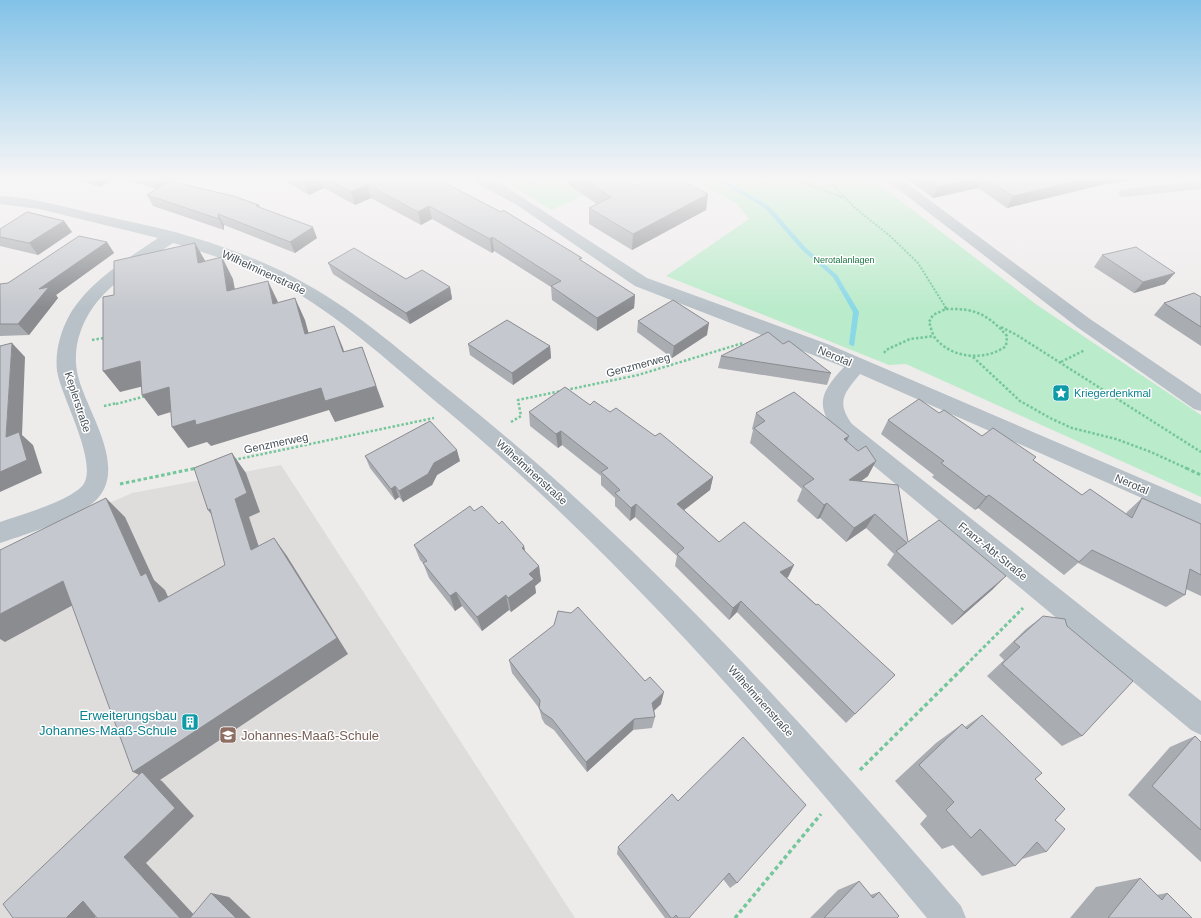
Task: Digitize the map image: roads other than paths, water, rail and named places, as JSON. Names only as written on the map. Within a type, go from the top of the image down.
[{"type":"street","name":"Wilhelminenstraße","points":[[110,222],[172,236],[223,252],[300,288],[325,303],[464,412],[550,488],[613,548],[739,677],[841,789],[949,918]]},
{"type":"street","name":"Nerotal","points":[[551,222],[620,270],[641,282],[816,348],[1201,514]]},
{"type":"street","points":[[948,222],[1061,308],[1146,368],[1201,404]]},
{"type":"street","name":"Keplerstraße","points":[[0,533],[70,504],[91,491],[97,478],[98,459],[68,377],[67,352],[72,330],[81,314],[102,287],[172,236]]},
{"type":"street","name":"Franz-Abt-Straße","points":[[856,365],[834,392],[832,400],[833,414],[845,430],[1201,720]]},
{"type":"waterway","points":[[780,222],[804,249],[835,276],[856,312],[852,344]]},
{"type":"place","name":"Kriegerdenkmal","points":[[1061,393]]},
{"type":"place","name":"Erweiterungsbau Johannes-Maaß-Schule","points":[[190,722]]},
{"type":"place","name":"Johannes-Maaß-Schule","points":[[228,735]]},
{"type":"park label","name":"Nerotalanlagen","points":[[844,260]]}]
